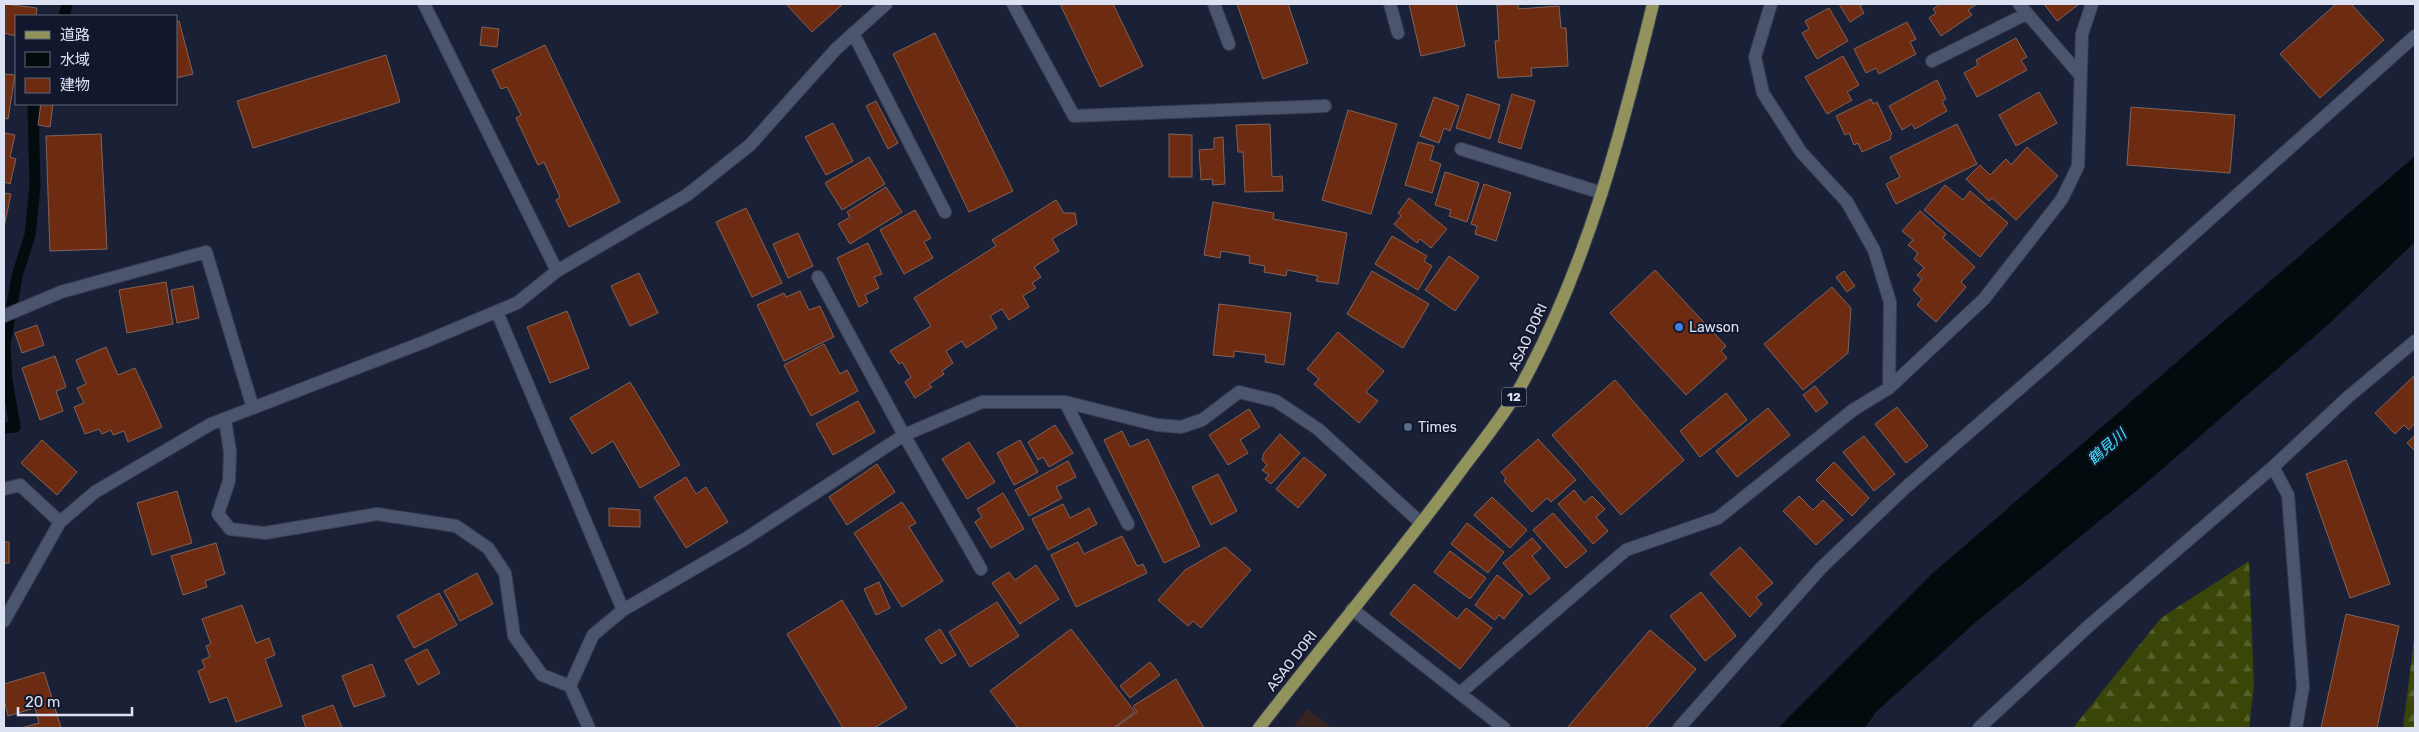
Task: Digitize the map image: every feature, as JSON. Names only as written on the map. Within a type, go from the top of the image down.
[{"type":"main road","name":"ASAO DORI","points":[[1259,728],[1421,523],[1521,386],[1549,330],[1578,261],[1602,193],[1630,96],[1653,4]]},
{"type":"street","points":[[424,4],[557,271]]},
{"type":"street","points":[[4,621],[60,522],[95,492],[211,424],[517,303],[557,271],[687,195],[750,144],[836,48],[886,4]]},
{"type":"street","points":[[1013,4],[1074,116],[1325,106]]},
{"type":"street","points":[[1214,4],[1229,44]]},
{"type":"street","points":[[1390,4],[1398,33]]},
{"type":"street","points":[[1771,4],[1755,57],[1763,94],[1801,152],[1846,202],[1874,250],[1890,302],[1889,388]]},
{"type":"street","points":[[1460,693],[1626,550],[1718,518],[1853,410],[1889,388],[1984,299],[2062,199],[2078,166],[2082,34],[2092,4]]},
{"type":"street","points":[[1932,61],[2022,9],[2080,75]]},
{"type":"street","points":[[852,33],[945,212]]},
{"type":"street","points":[[1679,728],[1821,568],[1905,488],[2064,350],[2415,36]]},
{"type":"street","points":[[1461,149],[1602,193]]},
{"type":"street","points":[[4,316],[61,292],[206,252],[253,408]]},
{"type":"street","points":[[818,277],[904,435],[981,569]]},
{"type":"street","points":[[497,312],[623,610]]},
{"type":"street","points":[[1979,728],[2092,623],[2273,467],[2348,397],[2415,341]]},
{"type":"street","points":[[570,686],[593,635],[623,610],[745,539],[904,435],[982,402],[1065,402],[1157,425],[1181,428],[1202,420],[1239,392],[1276,401],[1318,429],[1421,523]]},
{"type":"street","points":[[1065,402],[1128,524]]},
{"type":"street","points":[[225,419],[230,452],[229,481],[218,514],[230,529],[265,533],[377,514],[456,526],[488,548],[505,573],[514,636],[542,675],[570,686],[589,728]]},
{"type":"street","points":[[2273,467],[2288,495],[2303,687],[2296,728]]},
{"type":"street","points":[[4,489],[20,485],[60,522]]},
{"type":"street","points":[[1352,609],[1504,728]]},
{"type":"shaded area","points":[[1307,709],[1333,728],[1293,728]]},
{"type":"green space","points":[[2249,561],[2254,686],[2249,728],[2073,728],[2161,618]]},
{"type":"green space","points":[[2415,632],[2415,728],[2403,728]]},
{"type":"water","name":"鶴見川","points":[[2415,156],[2415,242],[2330,323],[2152,478],[1976,622],[1876,712],[1865,728],[1778,728],[1933,573]]},
{"type":"building","points":[[4,4],[37,8],[36,15],[15,15],[15,36],[4,33]]},
{"type":"building","points":[[786,4],[843,4],[812,32]]},
{"type":"building","points":[[1060,4],[1113,4],[1143,66],[1100,87]]},
{"type":"building","points":[[1237,4],[1288,4],[1308,63],[1263,79]]},
{"type":"building","points":[[1409,4],[1456,4],[1465,46],[1421,56]]},
{"type":"building","points":[[1518,4],[1518,9],[1559,6],[1561,28],[1566,28],[1568,66],[1531,68],[1532,76],[1498,78],[1495,41],[1499,41],[1497,5]]},
{"type":"building","points":[[1839,4],[1864,4],[1860,6],[1864,13],[1850,22]]},
{"type":"building","points":[[1940,4],[1977,4],[1968,10],[1972,15],[1941,36],[1929,18],[1936,13],[1933,9]]},
{"type":"building","points":[[2044,4],[2079,4],[2057,21]]},
{"type":"building","points":[[2336,4],[2351,4],[2384,40],[2320,98],[2280,54]]},
{"type":"building","points":[[1829,8],[1848,41],[1817,59],[1802,33],[1809,29],[1805,21]]},
{"type":"building","points":[[178,21],[193,74],[178,78]]},
{"type":"building","points":[[1907,22],[1916,39],[1910,42],[1916,54],[1879,74],[1876,68],[1866,73],[1854,49]]},
{"type":"building","points":[[482,27],[499,29],[497,47],[480,45]]},
{"type":"building","points":[[935,33],[1013,191],[969,212],[893,54]]},
{"type":"building","points":[[2016,38],[2027,57],[2021,60],[2027,70],[1977,97],[1964,73],[1978,65],[1976,60]]},
{"type":"building","points":[[545,45],[620,202],[569,227],[556,200],[560,197],[544,162],[538,165],[516,118],[521,115],[507,87],[501,89],[492,70]]},
{"type":"building","points":[[386,55],[400,102],[253,148],[237,101]]},
{"type":"building","points":[[1843,56],[1859,85],[1847,92],[1852,100],[1827,114],[1805,77]]},
{"type":"building","points":[[4,74],[15,75],[8,119],[4,118]]},
{"type":"building","points":[[1937,80],[1946,99],[1942,101],[1947,111],[1915,129],[1912,124],[1902,130],[1889,106]]},
{"type":"building","points":[[2039,92],[2057,123],[2016,146],[1999,115]]},
{"type":"building","points":[[1467,94],[1500,105],[1490,139],[1456,128]]},
{"type":"building","points":[[1512,94],[1535,101],[1521,149],[1498,142]]},
{"type":"building","points":[[1434,97],[1459,106],[1450,131],[1444,128],[1439,143],[1420,136]]},
{"type":"building","points":[[1871,99],[1873,104],[1877,102],[1892,134],[1890,136],[1891,139],[1862,152],[1858,143],[1854,145],[1849,133],[1845,135],[1836,116]]},
{"type":"building","points":[[876,101],[898,143],[888,149],[866,106]]},
{"type":"building","points":[[41,105],[53,105],[50,127],[38,125]]},
{"type":"building","points":[[2131,107],[2235,115],[2230,173],[2127,165]]},
{"type":"building","points":[[1348,110],[1397,124],[1371,214],[1322,200]]},
{"type":"building","points":[[833,123],[853,161],[826,175],[805,137]]},
{"type":"building","points":[[1270,124],[1272,177],[1282,176],[1283,191],[1245,192],[1243,152],[1238,152],[1236,125]]},
{"type":"building","points":[[1957,124],[1977,164],[1896,204],[1886,184],[1900,177],[1890,157]]},
{"type":"building","points":[[4,133],[15,135],[10,157],[16,159],[10,184],[4,182]]},
{"type":"building","points":[[101,134],[107,249],[50,251],[46,136]]},
{"type":"building","points":[[1169,134],[1192,135],[1192,177],[1169,177]]},
{"type":"building","points":[[1223,137],[1225,184],[1213,185],[1212,179],[1201,180],[1199,150],[1214,149],[1214,138]]},
{"type":"building","points":[[1418,142],[1434,146],[1430,160],[1441,164],[1432,193],[1405,185]]},
{"type":"building","points":[[2027,147],[2058,176],[2016,220],[1992,198],[1989,201],[1966,179],[1980,165],[1990,175],[2006,159],[2011,165]]},
{"type":"building","points":[[869,157],[885,184],[842,210],[825,183]]},
{"type":"building","points":[[1445,172],[1479,183],[1467,222],[1449,216],[1451,210],[1435,205]]},
{"type":"building","points":[[1484,184],[1511,193],[1496,241],[1475,234],[1477,226],[1471,224]]},
{"type":"building","points":[[1945,185],[1963,200],[1970,191],[2008,223],[1980,257],[1924,210]]},
{"type":"building","points":[[886,187],[902,212],[850,244],[838,224],[850,217],[847,212]]},
{"type":"building","points":[[4,193],[11,194],[4,227]]},
{"type":"building","points":[[1409,198],[1447,229],[1431,248],[1420,239],[1417,243],[1394,224],[1401,216],[1398,213]]},
{"type":"building","points":[[1056,200],[1064,213],[1075,213],[1077,224],[1052,239],[1059,251],[1034,267],[1041,277],[1032,283],[1036,288],[1023,296],[1029,307],[1009,320],[1002,309],[990,316],[997,328],[966,348],[962,341],[946,351],[953,363],[942,371],[944,374],[929,384],[932,387],[915,398],[905,382],[911,377],[902,362],[899,364],[890,351],[931,326],[914,298],[996,246],[992,240]]},
{"type":"building","points":[[1213,202],[1274,213],[1273,219],[1347,233],[1338,284],[1316,281],[1318,276],[1287,270],[1286,276],[1264,272],[1265,266],[1249,263],[1250,256],[1221,251],[1220,258],[1204,255]]},
{"type":"building","points":[[746,208],[782,283],[752,297],[716,222]]},
{"type":"building","points":[[915,210],[931,238],[924,242],[933,258],[904,274],[880,230]]},
{"type":"building","points":[[1920,211],[1946,234],[1943,238],[1975,267],[1961,282],[1966,287],[1936,322],[1917,305],[1922,299],[1913,290],[1922,279],[1917,275],[1924,268],[1914,259],[1918,253],[1908,245],[1913,240],[1902,231]]},
{"type":"building","points":[[798,233],[813,266],[788,278],[773,244]]},
{"type":"building","points":[[1392,236],[1427,256],[1424,261],[1432,266],[1418,290],[1375,264]]},
{"type":"building","points":[[868,243],[882,274],[874,277],[879,288],[865,295],[868,302],[859,307],[837,258]]},
{"type":"building","points":[[1449,256],[1479,277],[1455,311],[1425,290]]},
{"type":"building","points":[[1655,270],[1726,346],[1721,351],[1727,358],[1686,395],[1610,313]]},
{"type":"building","points":[[1372,271],[1429,304],[1403,348],[1347,314]]},
{"type":"building","points":[[1844,271],[1855,286],[1847,292],[1836,277]]},
{"type":"building","points":[[639,273],[658,313],[630,326],[611,286]]},
{"type":"building","points":[[166,282],[173,324],[127,333],[119,290]]},
{"type":"building","points":[[193,286],[199,318],[177,323],[171,290]]},
{"type":"building","points":[[1832,287],[1851,308],[1848,353],[1803,390],[1764,344]]},
{"type":"building","points":[[800,291],[809,310],[820,306],[834,337],[784,361],[757,305],[784,293],[786,297]]},
{"type":"building","points":[[1219,304],[1291,313],[1284,365],[1265,362],[1266,355],[1234,351],[1234,357],[1213,355]]},
{"type":"building","points":[[567,311],[589,368],[550,383],[527,327]]},
{"type":"building","points":[[37,325],[44,345],[22,353],[15,333]]},
{"type":"building","points":[[1338,332],[1384,371],[1366,392],[1378,401],[1359,423],[1314,384],[1319,379],[1307,369]]},
{"type":"building","points":[[824,344],[840,374],[847,370],[858,391],[811,416],[784,365]]},
{"type":"building","points":[[106,347],[118,375],[135,368],[162,427],[128,442],[124,431],[113,435],[111,430],[102,434],[99,429],[85,434],[74,407],[84,403],[77,388],[86,384],[76,360]]},
{"type":"building","points":[[55,356],[66,387],[56,391],[63,411],[40,420],[22,368]]},
{"type":"building","points":[[2415,375],[2415,423],[2409,430],[2404,425],[2395,434],[2375,413]]},
{"type":"building","points":[[1615,380],[1684,460],[1621,515],[1552,435]]},
{"type":"building","points":[[630,382],[680,465],[640,488],[613,441],[592,454],[570,418]]},
{"type":"building","points":[[1815,386],[1828,403],[1816,412],[1803,395]]},
{"type":"building","points":[[1726,393],[1747,420],[1700,457],[1680,431]]},
{"type":"building","points":[[858,401],[875,432],[833,455],[816,424]]},
{"type":"building","points":[[1897,407],[1928,446],[1906,463],[1875,424]]},
{"type":"building","points":[[1768,408],[1790,435],[1737,477],[1716,451]]},
{"type":"building","points":[[1249,409],[1260,427],[1240,440],[1248,453],[1228,465],[1209,435]]},
{"type":"building","points":[[1055,425],[1073,453],[1049,467],[1043,457],[1038,460],[1028,442]]},
{"type":"building","points":[[1122,431],[1130,447],[1148,439],[1200,546],[1164,563],[1104,440]]},
{"type":"building","points":[[1280,434],[1300,453],[1271,484],[1265,479],[1269,475],[1262,470],[1267,465],[1262,460],[1264,453]]},
{"type":"building","points":[[2415,435],[2415,451],[2407,443]]},
{"type":"building","points":[[1864,436],[1895,474],[1874,491],[1843,452]]},
{"type":"building","points":[[1538,439],[1576,480],[1551,502],[1547,498],[1532,512],[1504,481],[1506,478],[1501,472]]},
{"type":"building","points":[[42,440],[77,472],[57,495],[21,463]]},
{"type":"building","points":[[1020,440],[1038,472],[1014,485],[997,453]]},
{"type":"building","points":[[969,442],[995,482],[967,499],[942,459]]},
{"type":"building","points":[[1304,457],[1326,475],[1298,508],[1276,489]]},
{"type":"building","points":[[2346,460],[2390,584],[2350,598],[2306,474]]},
{"type":"building","points":[[1068,461],[1076,477],[1056,487],[1062,498],[1029,516],[1015,490]]},
{"type":"building","points":[[1834,462],[1869,498],[1852,516],[1816,480]]},
{"type":"building","points":[[877,464],[895,492],[847,525],[829,497]]},
{"type":"building","points":[[1218,474],[1237,511],[1211,525],[1192,487]]},
{"type":"building","points":[[686,477],[696,494],[706,487],[728,522],[686,548],[654,497]]},
{"type":"building","points":[[1574,490],[1584,503],[1592,496],[1605,509],[1596,517],[1608,531],[1593,544],[1558,504]]},
{"type":"building","points":[[177,491],[192,543],[152,555],[137,503]]},
{"type":"building","points":[[1003,493],[1024,529],[991,548],[975,522],[982,517],[977,509]]},
{"type":"building","points":[[1799,496],[1813,510],[1823,500],[1843,520],[1816,545],[1783,511]]},
{"type":"building","points":[[1492,497],[1527,530],[1510,548],[1474,515]]},
{"type":"building","points":[[902,502],[916,523],[909,527],[943,581],[902,607],[854,533]]},
{"type":"building","points":[[1063,504],[1070,518],[1089,508],[1097,524],[1048,550],[1032,519]]},
{"type":"building","points":[[609,508],[640,510],[640,527],[609,526]]},
{"type":"building","points":[[1553,513],[1587,551],[1566,568],[1533,530]]},
{"type":"building","points":[[1467,523],[1504,552],[1488,573],[1451,544]]},
{"type":"building","points":[[1122,536],[1137,566],[1143,564],[1147,573],[1076,607],[1051,555],[1078,542],[1084,554]]},
{"type":"building","points":[[1532,538],[1541,548],[1532,556],[1550,578],[1530,595],[1503,563]]},
{"type":"building","points":[[4,542],[9,542],[9,563],[4,563]]},
{"type":"building","points":[[216,543],[225,574],[205,581],[207,587],[183,595],[171,556]]},
{"type":"building","points":[[1225,547],[1251,570],[1201,628],[1193,621],[1188,626],[1158,600],[1185,570]]},
{"type":"building","points":[[1740,547],[1773,583],[1756,597],[1762,604],[1750,617],[1710,574]]},
{"type":"building","points":[[1450,551],[1486,578],[1470,599],[1434,572]]},
{"type":"building","points":[[1036,565],[1059,599],[1020,624],[992,583],[1009,572],[1015,580]]},
{"type":"building","points":[[477,573],[493,604],[460,621],[444,591]]},
{"type":"building","points":[[1497,575],[1523,595],[1504,619],[1499,615],[1495,620],[1475,605]]},
{"type":"building","points":[[879,582],[890,608],[876,615],[864,589]]},
{"type":"building","points":[[1414,584],[1457,619],[1466,608],[1492,628],[1460,669],[1390,614]]},
{"type":"building","points":[[1701,592],[1736,636],[1705,661],[1670,616]]},
{"type":"building","points":[[439,593],[457,625],[414,648],[397,616]]},
{"type":"building","points":[[842,600],[907,708],[874,728],[843,728],[787,634]]},
{"type":"building","points":[[997,602],[1019,636],[970,667],[949,632]]},
{"type":"building","points":[[242,605],[256,643],[269,638],[275,655],[265,659],[282,706],[236,722],[227,697],[210,703],[198,671],[205,668],[202,660],[210,657],[206,646],[211,644],[202,619]]},
{"type":"building","points":[[2346,614],[2399,626],[2377,728],[2321,728]]},
{"type":"building","points":[[940,629],[956,655],[941,664],[925,639]]},
{"type":"building","points":[[1071,629],[1135,712],[1113,728],[1018,728],[990,691]]},
{"type":"building","points":[[1650,630],[1696,669],[1646,728],[1567,728]]},
{"type":"building","points":[[427,649],[440,673],[418,685],[405,660]]},
{"type":"building","points":[[1150,662],[1160,675],[1130,698],[1120,686]]},
{"type":"building","points":[[372,664],[385,696],[354,707],[342,676]]},
{"type":"building","points":[[44,672],[61,728],[21,728],[39,723],[35,708],[8,716],[4,700],[4,684]]},
{"type":"building","points":[[1176,679],[1204,728],[1115,728],[1137,712],[1133,706]]},
{"type":"building","points":[[333,705],[342,728],[306,728],[302,716]]},
{"type":"waterway","points":[[64,15],[67,4]]},
{"type":"waterway","points":[[4,428],[15,427],[7,380],[5,345],[17,276],[30,235],[35,186],[33,105]]},
{"type":"place","name":"Lawson","points":[[1679,327]]},
{"type":"place","name":"Times","points":[[1408,427]]}]
